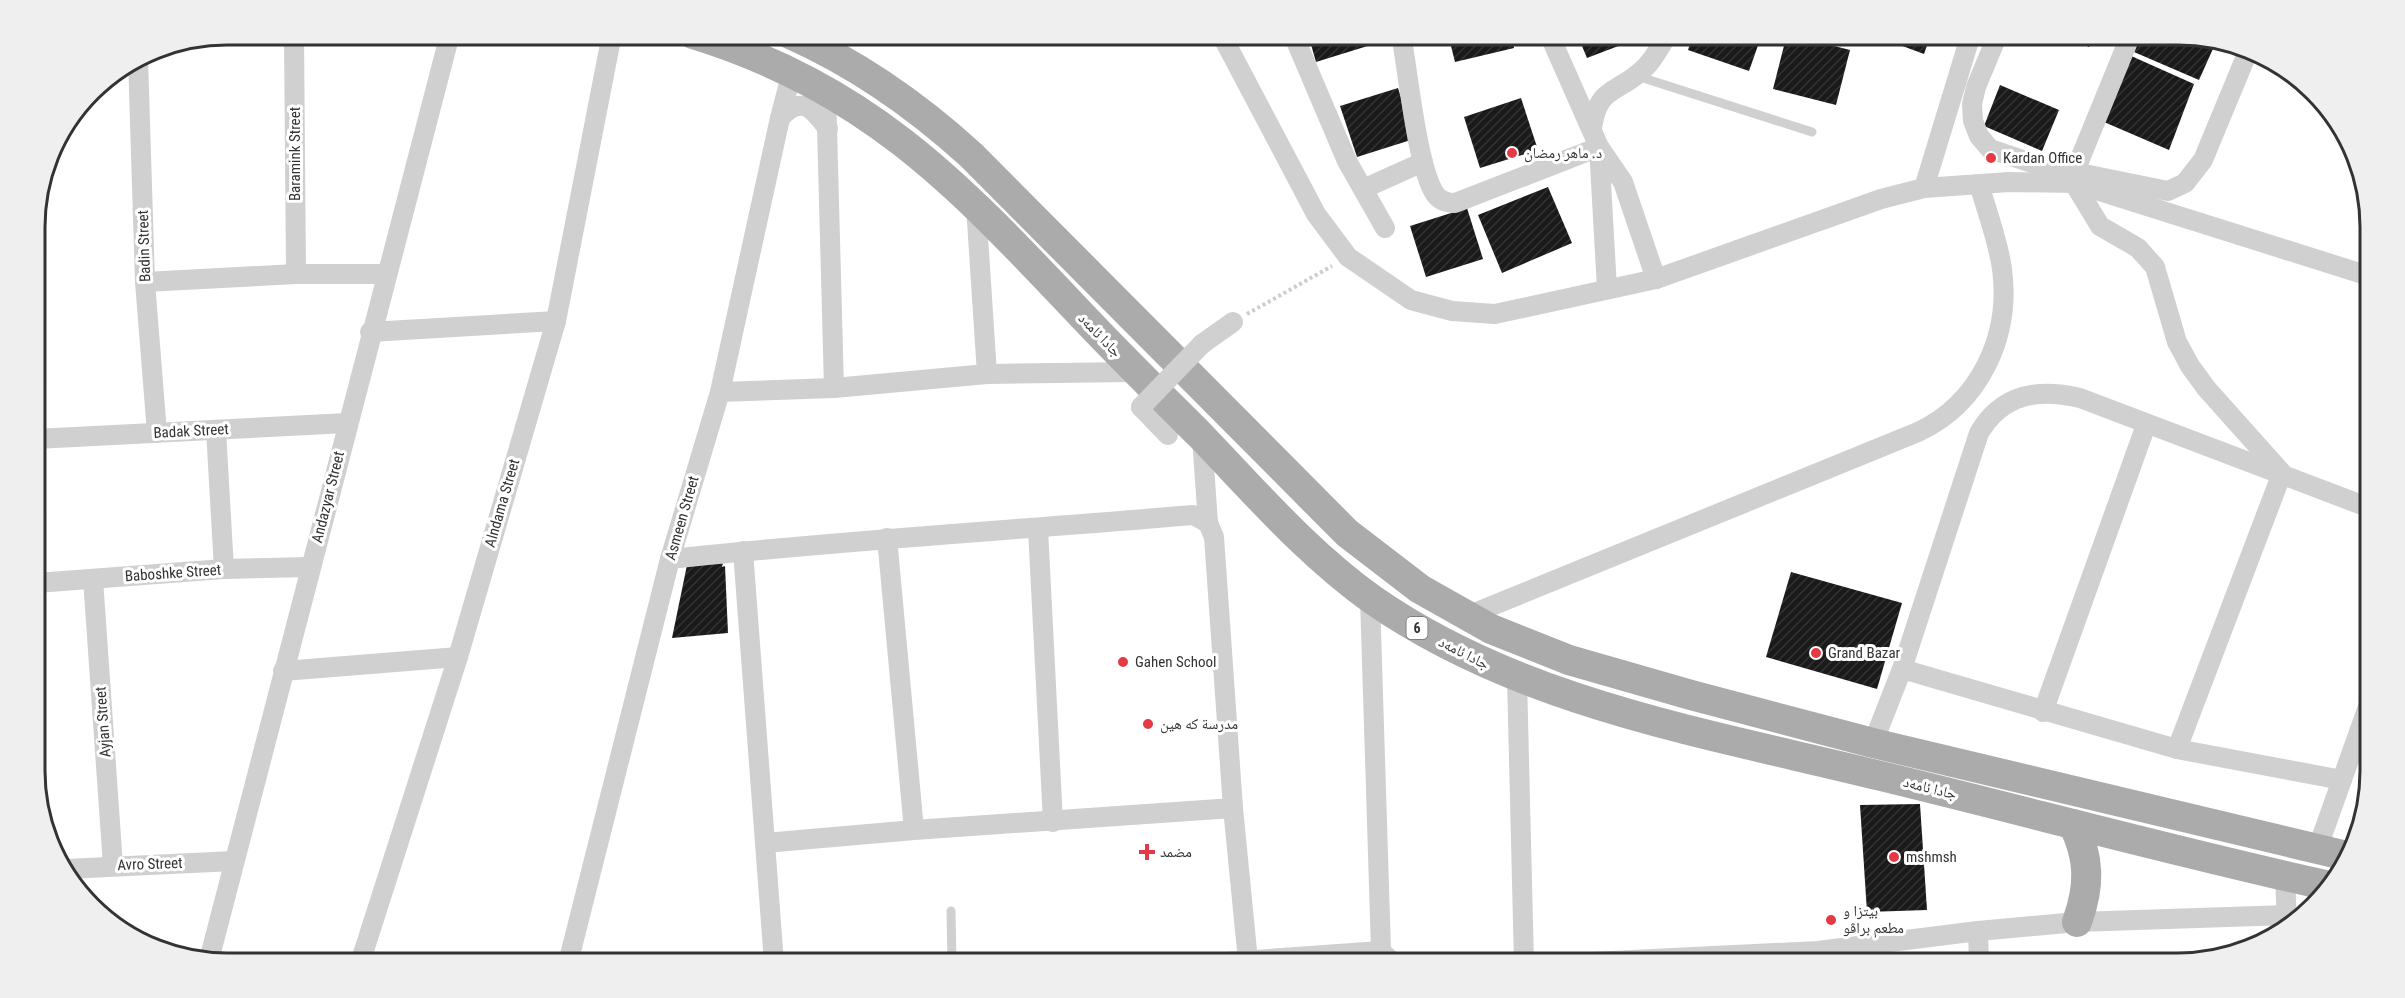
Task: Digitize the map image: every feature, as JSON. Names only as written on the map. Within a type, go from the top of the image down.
[{"type":"main road","name":"جادا ئامەد","points":[[735,45],[826,90],[903,141],[976,206],[1135,372],[1298,535],[1370,598],[1459,652],[1517,678],[1640,717],[2320,884]]},
{"type":"main road","name":"جادا ئامەد","points":[[811,45],[854,67],[927,115],[971,155],[1347,534],[1420,589],[1467,616],[1522,643],[1569,660],[1873,742],[2340,854]]},
{"type":"main road","points":[[2073,824],[2082,842],[2088,871],[2085,900],[2078,922]]},
{"type":"street","name":"Baramink Street","points":[[294,45],[296,274]]},
{"type":"street","name":"Andazyar Street","points":[[211,952],[385,274],[447,45]]},
{"type":"street","name":"Alndama Street","points":[[363,953],[458,657],[556,321],[610,45]]},
{"type":"street","points":[[1227,45],[1316,214],[1348,257],[1411,300],[1452,311],[1496,314],[1656,279],[1837,213],[1924,188],[2075,177],[2169,191],[2185,183],[2203,160],[2245,58]]},
{"type":"street","points":[[1298,45],[1347,161],[1385,228]]},
{"type":"street","points":[[1403,45],[1423,162],[1434,193],[1447,202],[1455,203],[1599,147]]},
{"type":"street","points":[[1554,45],[1599,147],[1623,182],[1656,279]]},
{"type":"street","points":[[1592,128],[1597,107],[1604,95],[1637,76],[1649,65],[1661,45]]},
{"type":"street","points":[[1924,188],[1968,45]]},
{"type":"street","points":[[1993,45],[1976,87],[1972,104],[1973,121],[1979,136],[1990,149],[2360,273]]},
{"type":"street","points":[[2127,45],[2075,177],[2100,226],[2138,248],[2155,267],[2177,342],[2190,366],[2206,388],[2282,473]]},
{"type":"street","name":"Badin Street","points":[[138,69],[145,282],[157,433]]},
{"type":"street","name":"Asmeen Street","points":[[571,953],[670,559],[720,392],[792,72]]},
{"type":"street","points":[[826,90],[834,388]]},
{"type":"street","points":[[780,118],[792,107],[804,105],[816,111],[828,129]]},
{"type":"street","points":[[1599,147],[1607,289]]},
{"type":"street","points":[[1363,189],[1423,162]]},
{"type":"street","points":[[1467,616],[1918,432],[1956,409],[1967,398],[1984,371],[2003,312],[2002,267],[1979,184]]},
{"type":"street","points":[[976,206],[987,374]]},
{"type":"street","points":[[145,282],[296,274],[385,274]]},
{"type":"street","points":[[370,332],[556,321]]},
{"type":"street","points":[[1168,435],[1141,407],[1202,344],[1233,322]]},
{"type":"street","points":[[720,392],[834,388],[987,374],[1135,372]]},
{"type":"street","points":[[1873,742],[1902,669],[1979,433],[1989,417],[2004,405],[2022,397],[2041,393],[2061,393],[2080,398],[2146,425],[2282,473],[2360,504]]},
{"type":"street","name":"Badak Street","points":[[45,439],[347,423]]},
{"type":"street","points":[[2043,712],[2146,425]]},
{"type":"street","points":[[216,430],[224,569]]},
{"type":"street","points":[[1202,437],[1208,523],[1214,537],[1233,808],[1247,953]]},
{"type":"street","points":[[2176,749],[2282,473]]},
{"type":"street","points":[[670,559],[887,538],[1038,529],[1192,515],[1208,523]]},
{"type":"street","points":[[1038,529],[1053,822]]},
{"type":"street","points":[[887,538],[914,830]]},
{"type":"street","points":[[743,551],[773,953]]},
{"type":"street","name":"Baboshke Street","points":[[45,582],[224,569],[310,567]]},
{"type":"street","name":"Ayjan Street","points":[[93,579],[113,866]]},
{"type":"street","points":[[1370,598],[1387,953]]},
{"type":"street","points":[[283,671],[458,657]]},
{"type":"street","points":[[1902,669],[2176,749],[2342,780]]},
{"type":"street","points":[[1517,678],[1524,953]]},
{"type":"street","points":[[2318,850],[2360,729]]},
{"type":"street","points":[[765,843],[914,830],[1233,808]]},
{"type":"street","name":"Avro Street","points":[[74,868],[234,861]]},
{"type":"street","points":[[2285,876],[2287,917]]},
{"type":"street","points":[[1843,953],[1978,931],[2078,922],[2280,921]]},
{"type":"street","points":[[1978,931],[1979,953]]},
{"type":"lane","points":[[1637,76],[1812,132]]},
{"type":"lane","points":[[951,910],[952,953]]},
{"type":"path","points":[[1233,322],[1348,257]]},
{"type":"building","points":[[1311,45],[1371,45],[1316,62]]},
{"type":"building","points":[[1451,45],[1513,45],[1514,48],[1455,62]]},
{"type":"building","points":[[1582,45],[1621,45],[1587,58]]},
{"type":"building","points":[[1690,45],[1758,45],[1749,71],[1688,50]]},
{"type":"building","points":[[1784,45],[1830,45],[1850,50],[1836,105],[1773,89]]},
{"type":"building","points":[[1900,45],[1927,45],[1924,54]]},
{"type":"building","points":[[2137,45],[2213,48],[2199,80],[2134,52]]},
{"type":"building","points":[[2129,55],[2194,84],[2169,150],[2104,122]]},
{"type":"building","points":[[2000,85],[2059,110],[2042,151],[1984,126]]},
{"type":"building","points":[[1398,88],[1414,139],[1357,157],[1340,106]]},
{"type":"building","points":[[1521,98],[1538,150],[1480,168],[1464,117]]},
{"type":"building","points":[[1548,187],[1572,243],[1502,273],[1478,215]]},
{"type":"building","points":[[1467,208],[1483,259],[1426,277],[1410,226]]},
{"type":"building","points":[[723,563],[728,633],[672,638],[687,565]]},
{"type":"building","points":[[1791,572],[1902,603],[1877,689],[1766,657]]},
{"type":"building","name":"mshmsh","points":[[1920,804],[1927,910],[1867,912],[1860,805]]},
{"type":"place","name":"د. ماهر رمضان","points":[[1512,153]]},
{"type":"place","name":"Kardan Office","points":[[1991,158]]},
{"type":"place","name":"Grand Bazar","points":[[1816,653]]},
{"type":"place","name":"Gahen School","points":[[1123,662]]},
{"type":"place","name":"مدرسة كه هين","points":[[1148,724]]},
{"type":"place","name":"مضمد","points":[[1147,852]]},
{"type":"place","name":"mshmsh","points":[[1894,857]]},
{"type":"place","name":"بيتزا و مطعم براڤو","points":[[1831,920]]}]
